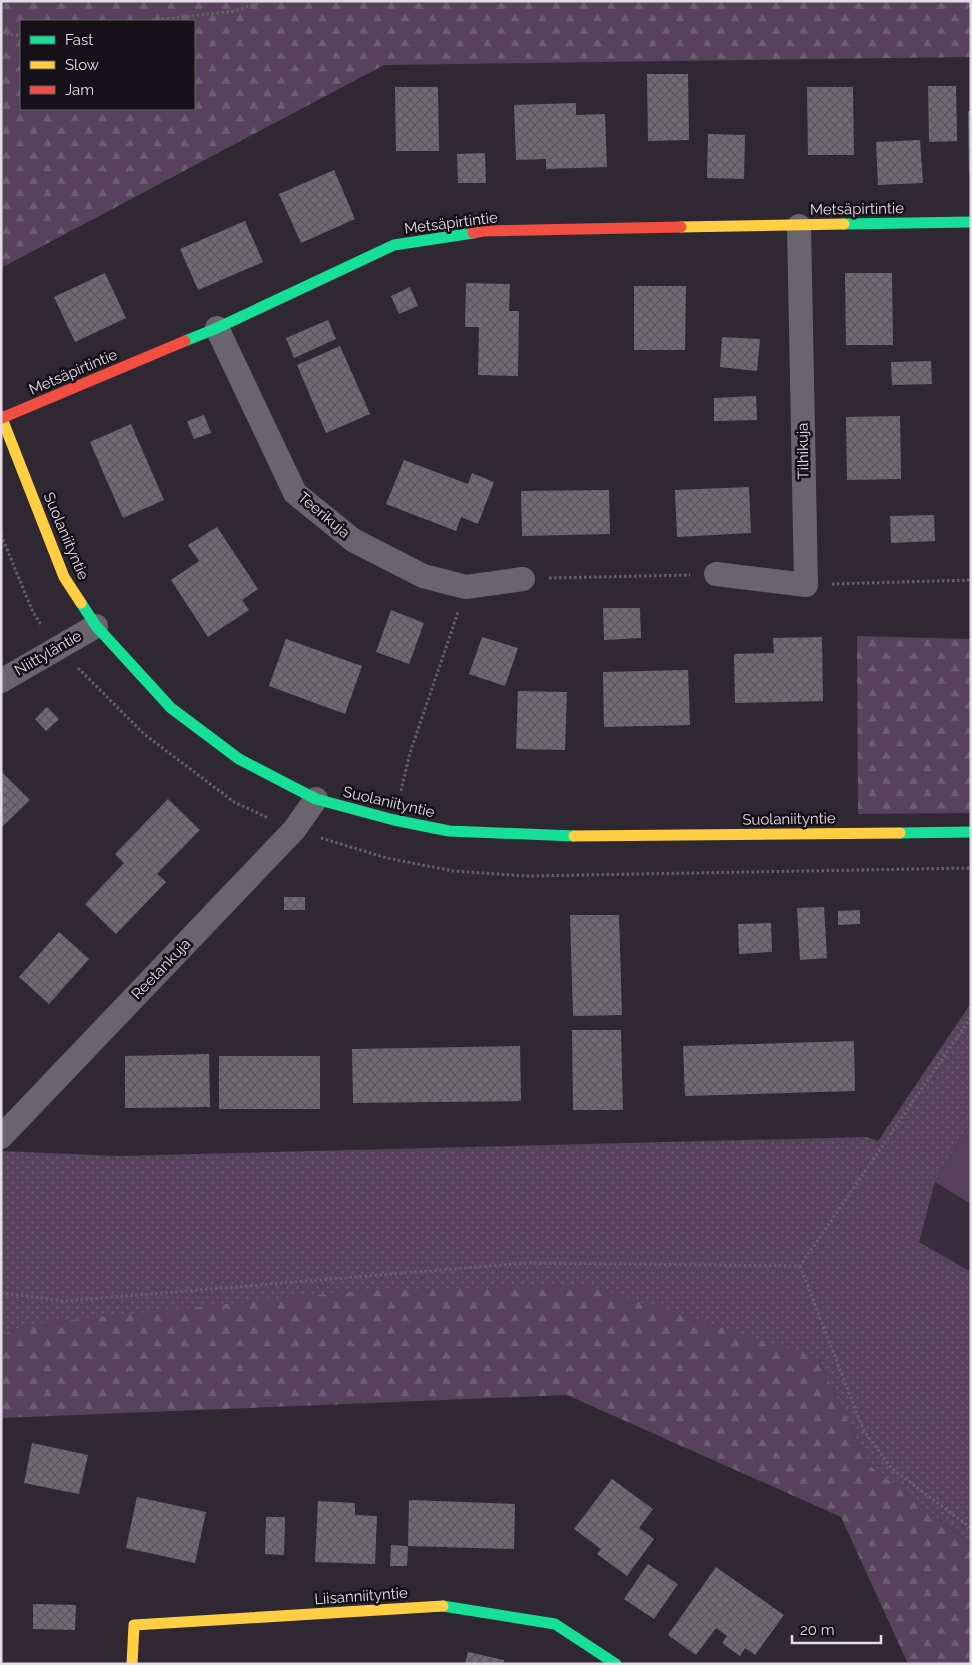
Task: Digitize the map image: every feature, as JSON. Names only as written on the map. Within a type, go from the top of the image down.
[{"type":"street","name":"Metsäpirtintie","points":[[2,417],[217,328],[394,245],[483,231],[971,222]]},
{"type":"street","name":"Tilhikuja","points":[[798,226],[806,585]]},
{"type":"street","name":"Teerikuja","points":[[217,328],[295,493],[353,540],[423,576],[466,587],[523,579]]},
{"type":"street","name":"Suolaniityntie","points":[[2,417],[64,577],[96,626],[171,708],[239,758],[316,799],[394,820],[449,831],[572,836],[971,832]]},
{"type":"street","points":[[716,574],[806,585]]},
{"type":"street","name":"Niittyläntie","points":[[1,681],[96,626]]},
{"type":"street","name":"Reetankuja","points":[[1,1137],[294,830],[316,799]]},
{"type":"street","name":"Liisanniityntie","points":[[132,1664],[134,1625],[445,1606],[556,1624],[616,1664]]},
{"type":"path","points":[[156,20],[235,11],[264,1]]},
{"type":"path","points":[[1,33],[20,36]]},
{"type":"path","points":[[523,579],[716,574]]},
{"type":"path","points":[[806,585],[971,580]]},
{"type":"path","points":[[387,858],[410,752],[466,587]]},
{"type":"path","points":[[800,1266],[971,1017]]},
{"type":"path","points":[[1,1293],[65,1300],[526,1263],[800,1266]]},
{"type":"path","points":[[800,1266],[863,1429],[890,1468],[971,1528]]},
{"type":"shaded area","points":[[971,1122],[971,1272],[919,1242],[935,1182]]},
{"type":"green space","points":[[1,1],[971,1],[971,57],[384,65],[1,268]]},
{"type":"green space","points":[[857,636],[971,639],[971,813],[858,814]]},
{"type":"green space","points":[[971,1003],[971,1122],[935,1182],[919,1242],[971,1272],[971,1544],[869,1465],[818,1358],[30,1324],[1,1335],[1,1151],[119,1156],[867,1137],[878,1141]]},
{"type":"green space","points":[[971,1122],[971,1204],[935,1182]]},
{"type":"green space","points":[[588,1285],[818,1358],[869,1465],[971,1544],[971,1664],[908,1664],[841,1517],[567,1395],[1,1418],[1,1335],[30,1324],[356,1291]]},
{"type":"building","points":[[647,74],[688,74],[689,140],[648,141]]},
{"type":"building","points":[[928,86],[956,86],[957,141],[929,142]]},
{"type":"building","points":[[395,87],[438,87],[439,151],[396,151]]},
{"type":"building","points":[[807,87],[853,87],[854,155],[808,155]]},
{"type":"building","points":[[576,103],[576,115],[605,114],[607,167],[546,169],[546,159],[516,160],[514,105]]},
{"type":"building","points":[[968,111],[971,111],[971,173],[969,173]]},
{"type":"building","points":[[708,134],[745,135],[744,179],[707,178]]},
{"type":"building","points":[[920,140],[923,183],[878,185],[876,142]]},
{"type":"building","points":[[485,153],[486,183],[458,183],[457,154]]},
{"type":"building","points":[[334,170],[355,219],[301,243],[279,194]]},
{"type":"building","points":[[245,221],[263,262],[198,290],[180,249]]},
{"type":"building","points":[[105,273],[126,318],[75,342],[54,297]]},
{"type":"building","points":[[845,273],[892,273],[893,345],[846,345]]},
{"type":"building","points":[[466,283],[510,284],[509,311],[519,311],[518,376],[478,375],[479,327],[465,327]]},
{"type":"building","points":[[634,286],[686,286],[685,350],[634,350]]},
{"type":"building","points":[[410,287],[418,306],[399,314],[391,296]]},
{"type":"building","points":[[328,320],[336,339],[294,358],[286,338]]},
{"type":"building","points":[[722,337],[760,339],[757,371],[720,367]]},
{"type":"building","points":[[340,346],[370,414],[326,433],[297,365]]},
{"type":"building","points":[[931,361],[932,384],[892,385],[891,362]]},
{"type":"building","points":[[756,396],[757,420],[714,421],[714,398]]},
{"type":"building","points":[[204,415],[211,433],[194,439],[187,421]]},
{"type":"building","points":[[900,416],[901,479],[847,480],[846,417]]},
{"type":"building","points":[[131,424],[164,500],[123,518],[90,442]]},
{"type":"building","points":[[404,460],[468,484],[472,473],[494,482],[478,524],[461,517],[456,531],[386,504]]},
{"type":"building","points":[[749,487],[751,533],[677,537],[675,490]]},
{"type":"building","points":[[609,490],[610,534],[522,536],[521,491]]},
{"type":"building","points":[[934,515],[935,541],[891,543],[890,516]]},
{"type":"building","points":[[217,527],[258,589],[242,600],[249,610],[208,637],[171,580],[199,561],[188,545]]},
{"type":"building","points":[[603,608],[640,608],[641,638],[604,640]]},
{"type":"building","points":[[391,610],[424,623],[409,664],[376,652]]},
{"type":"building","points":[[482,637],[518,648],[505,686],[469,674]]},
{"type":"building","points":[[822,637],[823,701],[735,703],[734,654],[774,653],[773,638]]},
{"type":"building","points":[[286,639],[362,666],[345,714],[269,686]]},
{"type":"building","points":[[688,670],[690,725],[604,727],[603,672]]},
{"type":"building","points":[[518,691],[567,692],[565,750],[516,749]]},
{"type":"building","points":[[47,707],[59,719],[46,731],[35,719]]},
{"type":"building","points":[[1,771],[30,800],[1,828]]},
{"type":"building","points":[[168,799],[200,830],[157,874],[166,882],[116,934],[85,904],[124,863],[115,854]]},
{"type":"building","points":[[284,897],[305,897],[305,910],[284,910]]},
{"type":"building","points":[[824,907],[827,958],[800,960],[797,908]]},
{"type":"building","points":[[860,910],[860,924],[838,925],[838,911]]},
{"type":"building","points":[[570,915],[619,915],[622,1015],[573,1016]]},
{"type":"building","points":[[771,923],[772,952],[739,954],[738,924]]},
{"type":"building","points":[[59,932],[89,959],[49,1004],[19,977]]},
{"type":"building","points":[[572,1030],[621,1030],[623,1110],[573,1110]]},
{"type":"building","points":[[854,1041],[855,1091],[685,1096],[683,1046]]},
{"type":"building","points":[[520,1046],[521,1101],[353,1103],[352,1049]]},
{"type":"building","points":[[209,1054],[210,1107],[125,1108],[125,1056]]},
{"type":"building","points":[[219,1056],[320,1056],[320,1109],[219,1109]]},
{"type":"building","points":[[32,1443],[88,1455],[79,1494],[24,1483]]},
{"type":"building","points":[[612,1479],[653,1509],[639,1528],[654,1539],[627,1576],[597,1554],[601,1549],[574,1529]]},
{"type":"building","points":[[137,1497],[206,1512],[195,1563],[126,1548]]},
{"type":"building","points":[[409,1500],[515,1504],[514,1549],[408,1546]]},
{"type":"building","points":[[318,1501],[355,1503],[355,1515],[377,1516],[375,1564],[315,1562]]},
{"type":"building","points":[[266,1517],[285,1517],[284,1555],[265,1554]]},
{"type":"building","points":[[391,1545],[408,1546],[407,1566],[390,1566]]},
{"type":"building","points":[[648,1564],[678,1584],[654,1619],[624,1599]]},
{"type":"building","points":[[716,1567],[784,1615],[755,1655],[745,1648],[740,1656],[722,1643],[727,1636],[716,1628],[696,1655],[668,1635]]},
{"type":"building","points":[[33,1604],[76,1605],[75,1630],[33,1629]]},
{"type":"building","points":[[468,1652],[504,1660],[503,1664],[465,1664]]},
{"type":"traffic: fast","points":[[844,224],[971,222]]},
{"type":"traffic: fast","points":[[185,341],[217,328],[394,245],[473,233]]},
{"type":"traffic: fast","points":[[81,603],[96,626],[171,708],[239,759],[316,799],[394,820],[449,831],[574,836]]},
{"type":"traffic: fast","points":[[900,833],[971,832]]},
{"type":"traffic: fast","points":[[443,1606],[555,1624],[616,1664]]},
{"type":"traffic: slow","points":[[681,227],[844,224]]},
{"type":"traffic: slow","points":[[1,416],[64,577],[81,603]]},
{"type":"traffic: slow","points":[[574,836],[900,833]]},
{"type":"traffic: slow","points":[[132,1664],[134,1625],[443,1606]]},
{"type":"traffic: jam","points":[[473,233],[483,231],[681,227]]},
{"type":"traffic: jam","points":[[2,418],[185,341]]}]
